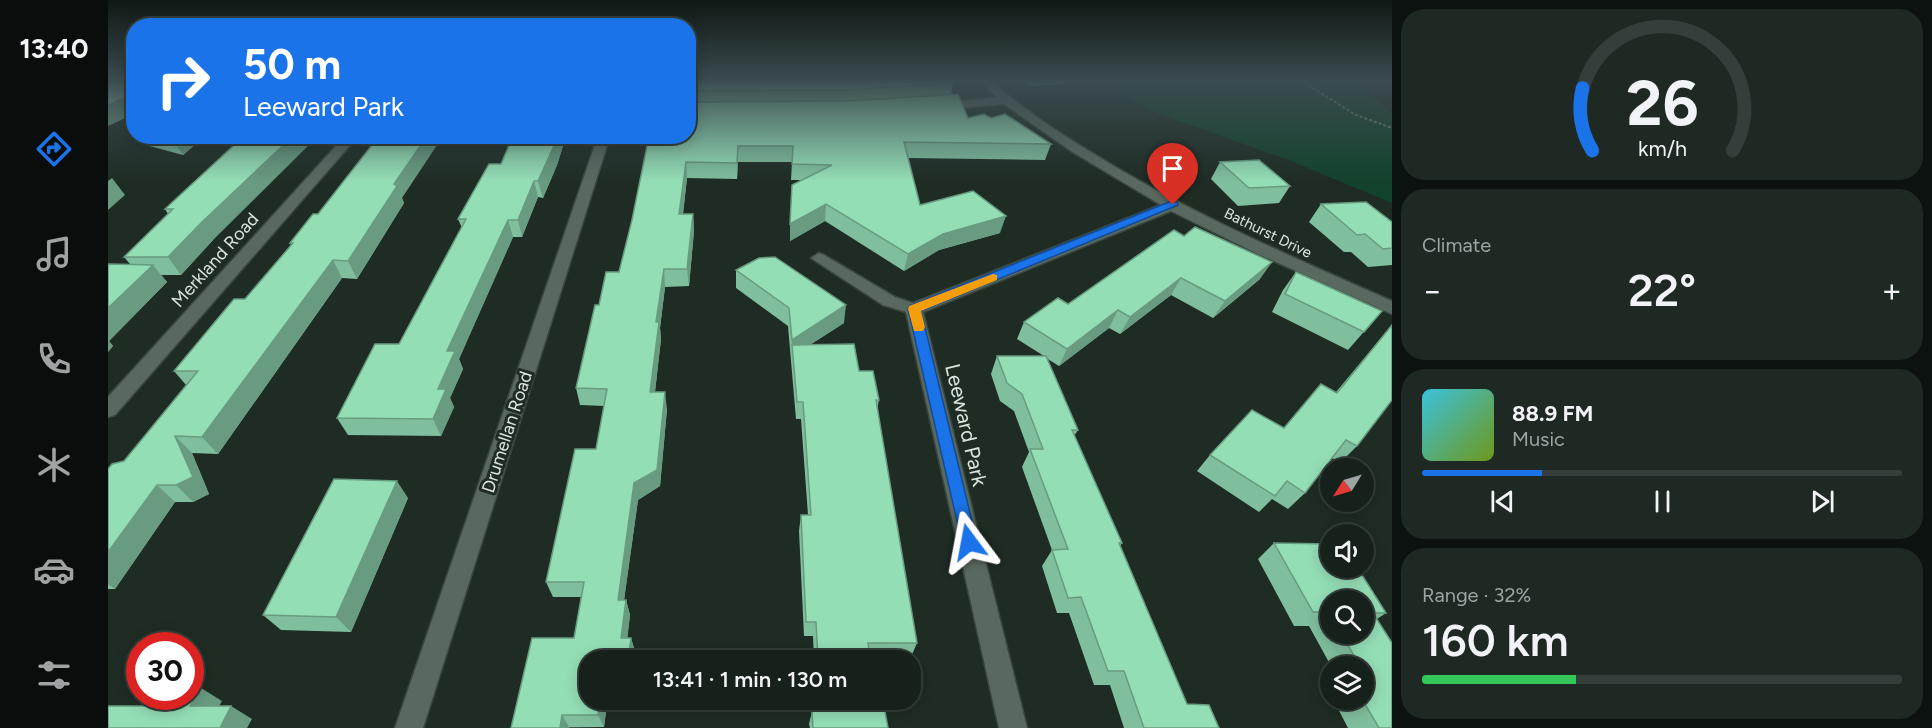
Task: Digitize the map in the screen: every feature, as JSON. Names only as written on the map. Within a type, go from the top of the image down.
[{"type":"street","name":"Bathurst Drive","points":[[1026,114],[1102,165],[1173,205],[1261,250],[1392,308]]},
{"type":"street","name":"Merkland Road","points":[[108,410],[345,144]]},
{"type":"street","name":"Drumellan Road","points":[[409,728],[601,144]]},
{"type":"street","points":[[819,258],[889,301],[914,309],[1173,205]]},
{"type":"street","name":"Leeward Park","points":[[914,309],[1013,728]]},
{"type":"path","points":[[1354,114],[1392,128]]},
{"type":"green space","points":[[1159,114],[1392,114],[1392,203],[1286,159]]},
{"type":"building","points":[[696,114],[966,114],[968,118],[984,114],[991,118],[1005,114],[1051,144],[904,142],[920,205],[973,191],[1006,216],[943,234],[908,254],[826,204],[790,224],[792,185],[832,165],[792,164],[793,146],[738,146],[737,163],[686,162],[679,214],[693,214],[687,269],[664,269],[656,322],[659,322],[650,392],[665,392],[657,470],[634,483],[618,600],[626,600],[621,638],[631,638],[629,650],[579,650],[579,710],[599,710],[598,715],[562,715],[560,728],[511,728],[532,638],[574,638],[584,582],[546,582],[575,449],[596,449],[607,389],[576,388],[595,305],[599,305],[606,272],[619,272],[647,144],[696,144]]},
{"type":"building","points":[[235,144],[285,144],[168,257],[124,257],[173,209],[165,209]]},
{"type":"building","points":[[373,144],[422,144],[394,184],[397,186],[348,261],[333,260],[202,437],[175,436],[193,477],[176,485],[157,485],[108,552],[108,469],[112,464],[124,461],[198,371],[174,371],[234,299],[245,299],[293,243],[290,243],[313,214],[318,214]]},
{"type":"building","points":[[510,144],[554,144],[538,181],[534,181],[518,220],[508,220],[447,351],[455,351],[438,389],[446,389],[433,419],[337,418],[375,344],[399,344],[466,219],[458,219],[489,164],[501,164]]},
{"type":"building","points":[[1259,160],[1290,186],[1249,188],[1220,162]]},
{"type":"building","points":[[1366,202],[1392,222],[1392,248],[1383,249],[1365,234],[1357,235],[1321,204]]},
{"type":"building","points":[[1195,227],[1272,262],[1225,301],[1181,278],[1130,317],[1118,310],[1067,349],[1024,322],[1058,298],[1068,304],[1174,230],[1184,236]]},
{"type":"building","points":[[775,257],[846,305],[792,340],[789,308],[736,270],[759,258]]},
{"type":"building","points":[[108,264],[153,265],[108,308]]},
{"type":"building","points":[[1296,272],[1382,311],[1364,332],[1285,294]]},
{"type":"building","points":[[1392,325],[1392,400],[1357,446],[1346,440],[1332,458],[1320,458],[1320,474],[1305,493],[1287,481],[1275,496],[1210,455],[1252,410],[1284,428],[1321,384],[1337,393]]},
{"type":"building","points":[[854,344],[859,371],[873,371],[917,643],[868,643],[869,650],[817,650],[816,622],[806,622],[801,515],[811,515],[803,402],[797,402],[792,345]]},
{"type":"building","points":[[997,356],[1046,356],[1078,430],[1072,430],[1122,543],[1119,543],[1187,704],[1209,705],[1219,728],[1144,728],[1124,671],[1108,671],[1081,597],[1068,598],[1052,550],[1068,549],[1030,449],[1043,449],[1022,394],[1007,383]]},
{"type":"building","points":[[334,479],[397,481],[336,617],[263,615]]},
{"type":"building","points":[[1274,543],[1320,544],[1320,578],[1364,578],[1372,590],[1320,590],[1320,612],[1313,612]]},
{"type":"building","points":[[1374,594],[1386,613],[1374,613]]},
{"type":"building","points":[[1374,615],[1392,643],[1392,728],[1379,728],[1368,710],[1374,710],[1374,656],[1354,656],[1347,644],[1374,644]]},
{"type":"building","points":[[108,706],[126,706],[126,710],[204,710],[204,706],[231,706],[220,728],[108,728]]},
{"type":"building","points":[[812,711],[885,711],[888,728],[813,728]]},
{"type":"slow traffic","points":[[918,327],[914,309],[993,277]]},
{"type":"route","points":[[969,542],[914,309],[1173,205]]}]
